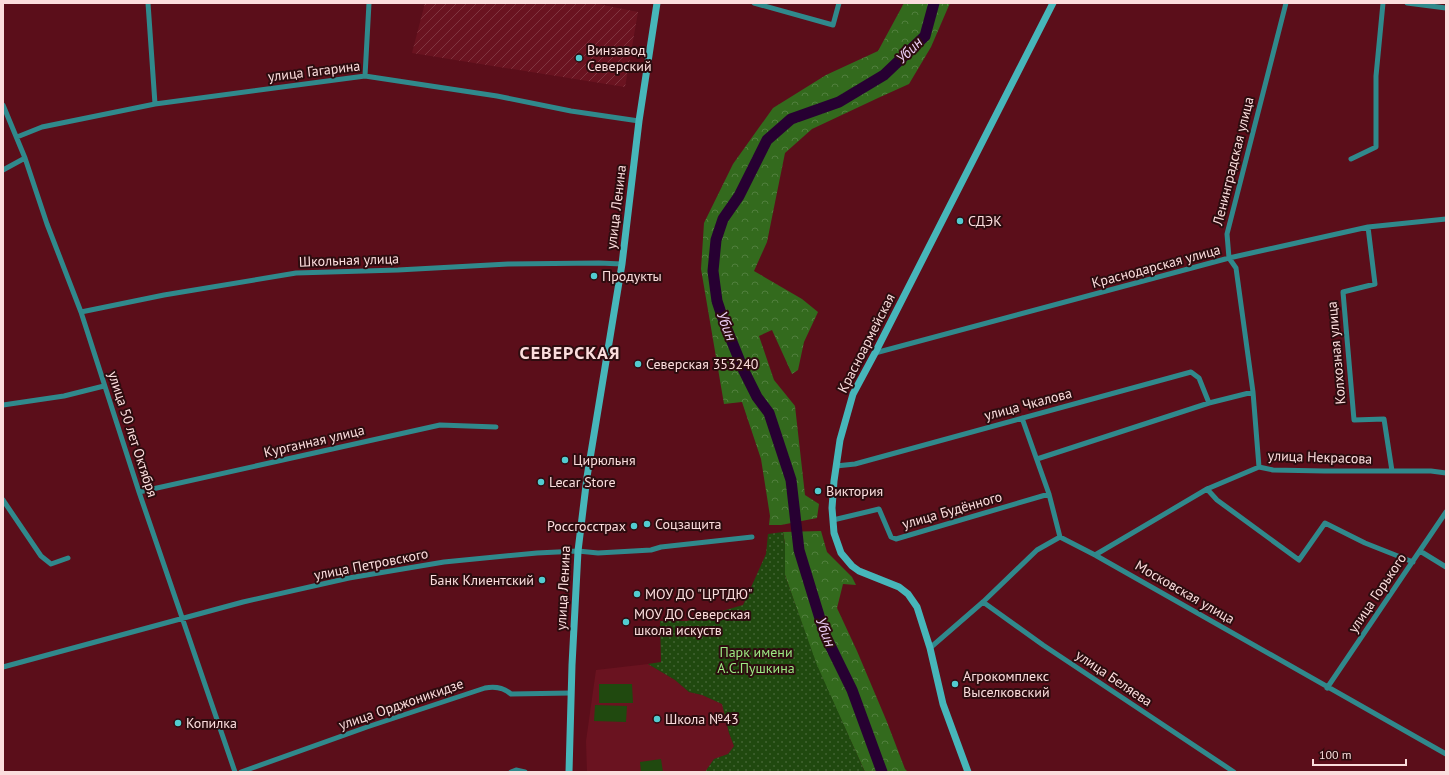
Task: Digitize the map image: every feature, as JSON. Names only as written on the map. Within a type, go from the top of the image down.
[{"type":"street","points":[[148,3],[155,104]]},
{"type":"street","points":[[365,76],[369,3]]},
{"type":"street","name":"улица Ленина","points":[[569,772],[571,693],[578,551],[587,477],[622,264],[639,121],[657,3]]},
{"type":"street","points":[[754,3],[772,6],[833,25],[840,3]]},
{"type":"street","name":"Красноармейская","points":[[968,772],[943,704],[930,648],[917,607],[908,594],[899,587],[859,571],[852,566],[841,553],[834,533],[832,508],[836,466],[840,440],[853,394],[1053,3]]},
{"type":"street","name":"Ленинградская улица","points":[[1259,467],[1253,392],[1236,268],[1229,258],[1227,234],[1286,3]]},
{"type":"street","points":[[1351,159],[1376,148],[1376,76],[1383,3]]},
{"type":"street","points":[[1407,3],[1442,6]]},
{"type":"street","name":"улица Гагарина","points":[[17,137],[42,127],[155,104],[365,76],[497,96],[571,111],[639,121]]},
{"type":"street","name":"улица 50 лет Октября","points":[[3,105],[25,158],[47,224],[81,312],[139,492],[235,772]]},
{"type":"street","points":[[3,170],[25,158]]},
{"type":"street","name":"Краснодарская улица","points":[[875,353],[1229,258],[1368,227],[1446,219]]},
{"type":"street","name":"Колхозная улица","points":[[1368,227],[1375,284],[1343,292],[1354,420],[1384,419],[1392,471]]},
{"type":"street","name":"Школьная улица","points":[[81,312],[164,295],[296,273],[398,270],[508,264],[622,264]]},
{"type":"street","name":"улица Чкалова","points":[[836,466],[863,462],[1192,372],[1199,378],[1209,403]]},
{"type":"street","points":[[3,405],[64,396],[104,386]]},
{"type":"street","points":[[1037,459],[1209,403],[1253,392]]},
{"type":"street","points":[[930,648],[983,602],[1037,550],[1060,537],[1049,494],[1022,418]]},
{"type":"street","name":"Курганная улица","points":[[139,492],[440,425],[496,427]]},
{"type":"street","name":"улица Некрасова","points":[[1095,555],[1207,489],[1259,467],[1273,470],[1431,471],[1446,473]]},
{"type":"street","points":[[1207,489],[1217,500],[1299,560],[1325,522],[1365,543],[1412,562]]},
{"type":"street","name":"улица Будённого","points":[[833,520],[879,509],[891,537],[896,539],[1049,494]]},
{"type":"street","points":[[3,500],[41,556],[51,564],[68,558]]},
{"type":"street","name":"улица Горького","points":[[1327,688],[1446,512]]},
{"type":"street","name":"улица Петровского","points":[[3,668],[243,602],[349,578],[444,562],[537,553],[578,551],[598,553],[651,550],[661,547],[752,537]]},
{"type":"street","name":"Московская улица","points":[[1060,537],[1095,555],[1327,688],[1446,754]]},
{"type":"street","points":[[1420,551],[1446,568]]},
{"type":"street","name":"улица Беляева","points":[[983,602],[1043,645],[1234,772]]},
{"type":"street","name":"улица Орджоникидзе","points":[[241,772],[367,727],[485,688],[504,688],[511,694],[571,693]]},
{"type":"street","points":[[511,772],[516,770],[525,772]]},
{"type":"shaded area","points":[[425,3],[593,3],[638,12],[625,87],[412,53]]},
{"type":"shaded area","name":"Школа №43","points":[[648,664],[675,680],[689,692],[702,695],[722,704],[729,733],[734,746],[729,754],[714,759],[705,772],[587,772],[586,741],[596,670]]},
{"type":"green space","points":[[904,3],[950,3],[931,47],[909,84],[812,129],[785,153],[767,242],[754,271],[802,299],[818,312],[804,342],[798,370],[792,374],[772,330],[759,336],[774,380],[795,406],[805,495],[819,504],[817,518],[781,525],[769,525],[770,516],[761,459],[742,402],[724,404],[701,269],[704,223],[733,164],[773,108],[826,75],[878,51]]},
{"type":"green space","points":[[821,531],[827,552],[852,577],[856,585],[843,584],[837,608],[887,722],[905,769],[908,772],[865,772],[816,665],[785,575],[785,544],[783,532]]},
{"type":"green space","name":"Парк имени А.С.Пушкина","points":[[783,532],[785,544],[785,575],[817,665],[865,772],[705,772],[714,759],[728,754],[734,746],[729,733],[722,704],[702,695],[689,692],[675,680],[648,664],[661,662],[660,621],[687,621],[743,605],[766,554],[768,534]]},
{"type":"green space","points":[[599,684],[632,684],[633,703],[599,703]]},
{"type":"green space","points":[[595,705],[627,706],[626,722],[594,721]]},
{"type":"green space","points":[[661,759],[663,772],[641,772],[640,762]]},
{"type":"waterway","name":"Убин","points":[[882,772],[852,690],[825,635],[799,550],[791,480],[769,413],[757,397],[743,369],[724,322],[717,301],[713,271],[716,240],[723,219],[739,196],[767,140],[791,119],[839,102],[884,75],[925,36],[934,3]]},
{"type":"place","name":"Винзавод Северский","points":[[579,58]]},
{"type":"place","name":"СДЭК","points":[[960,221]]},
{"type":"place","name":"Продукты","points":[[594,276]]},
{"type":"place","name":"Северская 353240","points":[[638,364]]},
{"type":"place","name":"Цирюльня","points":[[565,460]]},
{"type":"place","name":"Lecar Store","points":[[541,482]]},
{"type":"place","name":"Виктория","points":[[818,491]]},
{"type":"place","name":"Соцзащита","points":[[647,524]]},
{"type":"place","name":"Россгосстрах","points":[[634,526]]},
{"type":"place","name":"Банк Клиентский","points":[[542,580]]},
{"type":"place","name":"МОУ ДО \"ЦРТДЮ\"","points":[[637,594]]},
{"type":"place","name":"МОУ ДО Северская школа искуств","points":[[626,622]]},
{"type":"place","name":"Агрокомплекс Выселковский","points":[[955,684]]},
{"type":"place","name":"Школа №43","points":[[657,719]]},
{"type":"place","name":"Копилка","points":[[178,723]]},
{"type":"district","name":"СЕВЕРСКАЯ","points":[[570,352]]}]
